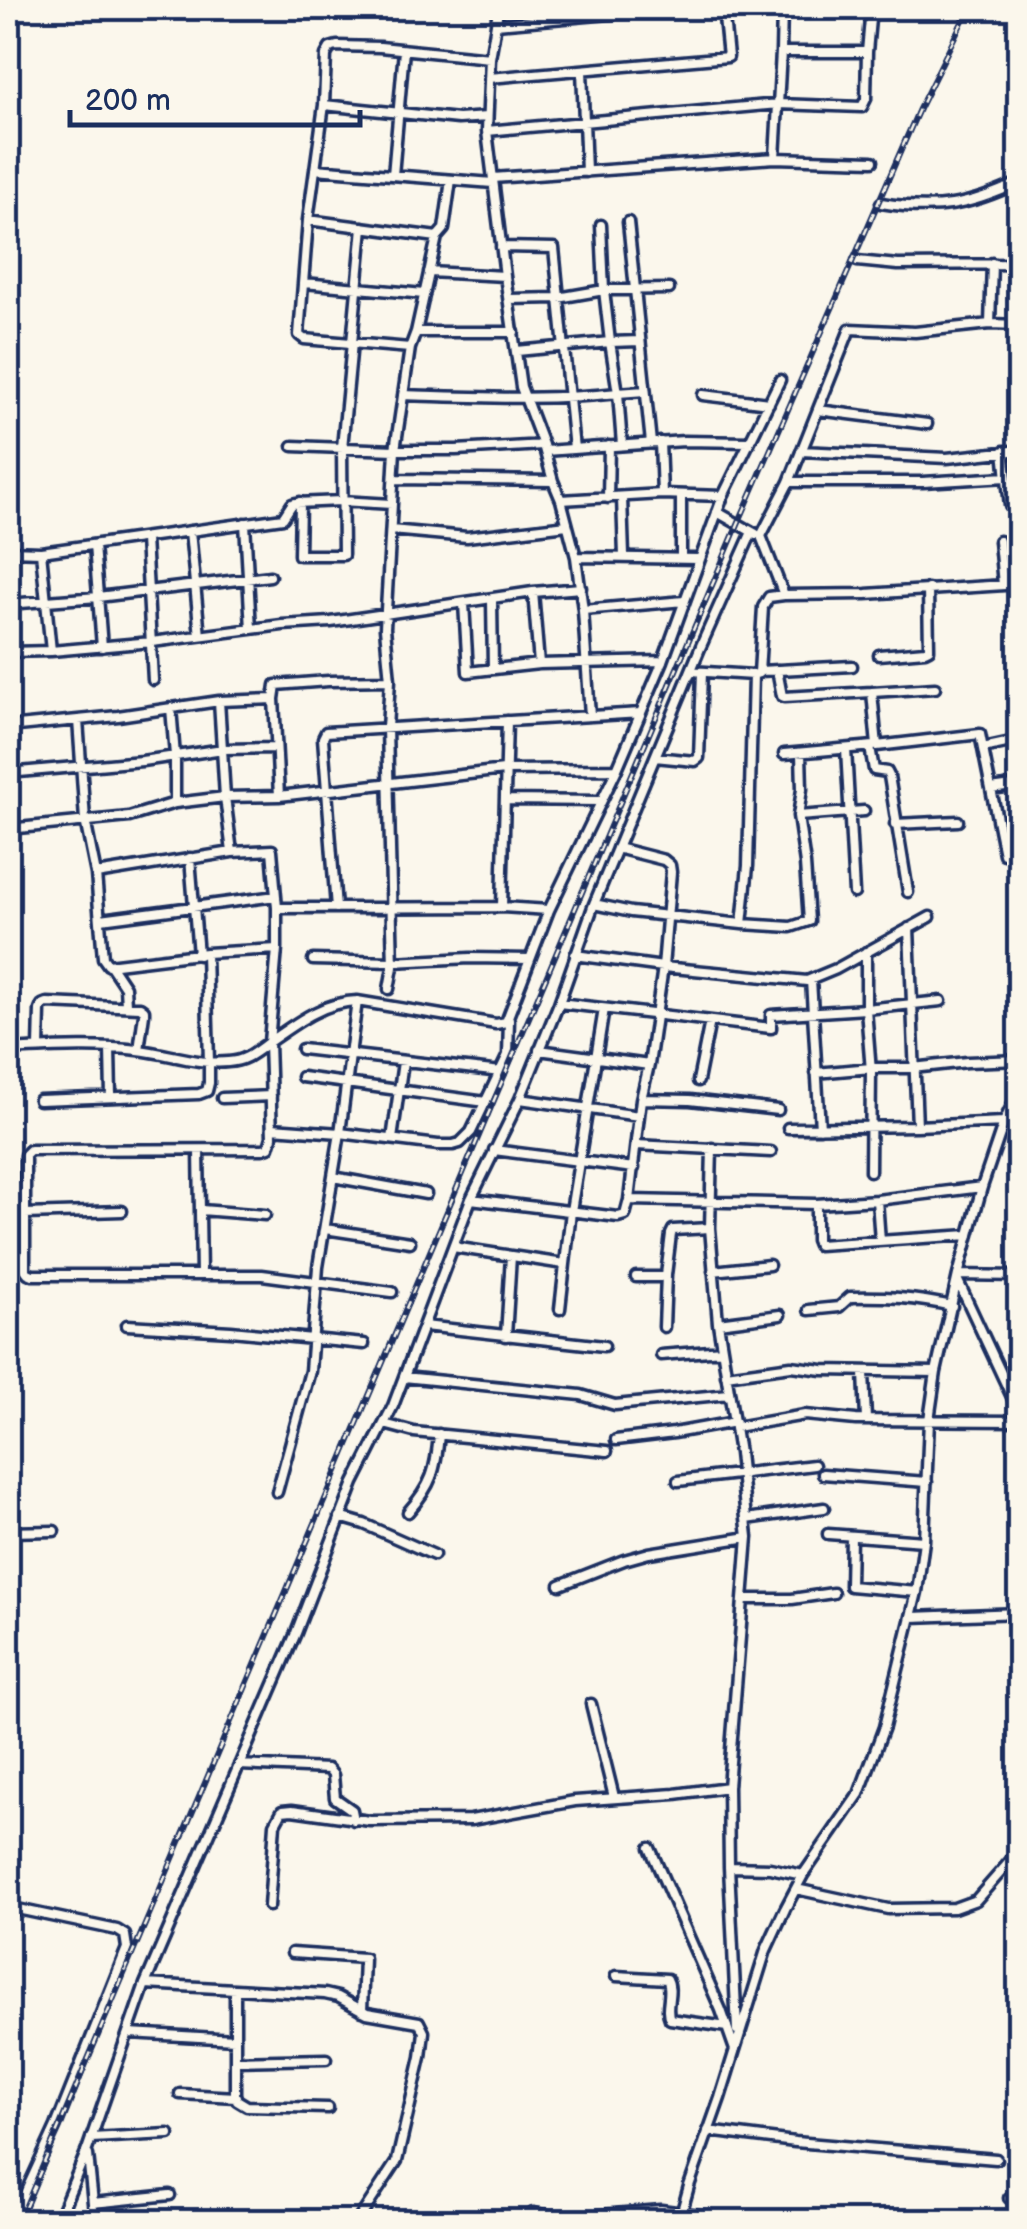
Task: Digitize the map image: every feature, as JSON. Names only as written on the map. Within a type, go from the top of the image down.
[{"type":"street","points":[[498,8],[490,58],[487,131],[501,247],[526,399],[576,556],[590,716]]},
{"type":"street","points":[[496,24],[645,8]]},
{"type":"street","points":[[489,78],[728,57],[723,8]]},
{"type":"street","points":[[776,158],[782,8]]},
{"type":"street","points":[[487,131],[778,104],[862,107],[866,100],[871,8]]},
{"type":"street","points":[[410,348],[299,337],[326,55],[336,46],[490,58]]},
{"type":"street","points":[[393,175],[404,50]]},
{"type":"street","points":[[781,52],[868,52]]},
{"type":"street","points":[[582,70],[586,172]]},
{"type":"street","points":[[324,105],[458,119],[487,118]]},
{"type":"street","points":[[316,169],[493,181],[776,158],[873,161]]},
{"type":"street","points":[[389,989],[393,962],[387,728],[390,680],[385,628],[395,450],[410,348],[438,237],[444,230],[451,180]]},
{"type":"street","points":[[882,204],[936,208],[991,195],[1020,182]]},
{"type":"street","points":[[308,220],[438,237]]},
{"type":"street","points":[[628,222],[645,391],[662,494]]},
{"type":"street","points":[[601,226],[604,290],[622,444]]},
{"type":"street","points":[[300,502],[299,554],[343,555],[342,448],[363,227]]},
{"type":"street","points":[[501,247],[554,248],[574,449]]},
{"type":"street","points":[[856,262],[1020,264]]},
{"type":"street","points":[[990,324],[992,263]]},
{"type":"street","points":[[429,272],[505,276]]},
{"type":"street","points":[[304,283],[424,294]]},
{"type":"street","points":[[509,300],[558,298],[604,290],[669,289]]},
{"type":"street","points":[[57,2222],[87,2150],[145,1984],[296,1633],[354,1482],[404,1376],[471,1199],[520,1099],[594,904],[691,671],[757,534],[788,482],[850,329],[915,332],[1020,325]]},
{"type":"street","points":[[416,332],[514,332]]},
{"type":"street","points":[[516,351],[640,341]]},
{"type":"street","points":[[272,1128],[446,1145],[460,1142],[471,1132],[508,1055],[509,1018],[549,910],[617,769],[663,661],[723,496],[780,380]]},
{"type":"street","points":[[403,395],[526,399],[645,391]]},
{"type":"street","points":[[704,395],[769,402]]},
{"type":"street","points":[[818,410],[927,424]]},
{"type":"street","points":[[293,446],[574,449],[622,444],[749,442]]},
{"type":"street","points":[[608,498],[609,446]]},
{"type":"street","points":[[801,451],[947,458],[1020,450]]},
{"type":"street","points":[[1004,451],[1010,506]]},
{"type":"street","points":[[788,482],[923,482],[1006,477]]},
{"type":"street","points":[[394,479],[553,481]]},
{"type":"street","points":[[561,500],[662,494],[723,496]]},
{"type":"street","points":[[680,494],[682,558]]},
{"type":"street","points":[[622,498],[624,556]]},
{"type":"street","points":[[8,551],[41,552],[283,518],[292,504],[300,502],[392,504]]},
{"type":"street","points":[[717,512],[757,534],[784,594]]},
{"type":"street","points":[[244,523],[251,629]]},
{"type":"street","points":[[391,530],[467,537],[567,525]]},
{"type":"street","points":[[190,531],[200,636]]},
{"type":"street","points":[[145,539],[153,680]]},
{"type":"street","points":[[999,541],[1004,585]]},
{"type":"street","points":[[94,545],[102,647]]},
{"type":"street","points":[[41,552],[51,651]]},
{"type":"street","points":[[576,556],[699,559]]},
{"type":"street","points":[[8,604],[270,576]]},
{"type":"street","points":[[742,924],[762,608],[769,597],[1020,584]]},
{"type":"street","points":[[8,652],[152,642],[581,588]]},
{"type":"street","points":[[879,655],[929,649],[928,589]]},
{"type":"street","points":[[533,592],[539,664]]},
{"type":"street","points":[[492,600],[493,669]]},
{"type":"street","points":[[583,610],[684,601]]},
{"type":"street","points":[[464,603],[468,672],[539,664],[663,661]]},
{"type":"street","points":[[691,671],[757,673],[852,666]]},
{"type":"street","points":[[777,670],[784,698],[935,688]]},
{"type":"street","points":[[655,758],[699,758],[702,672]]},
{"type":"street","points":[[279,796],[276,686],[390,680]]},
{"type":"street","points":[[872,692],[874,770],[889,776],[908,892]]},
{"type":"street","points":[[8,727],[219,701],[274,699]]},
{"type":"street","points":[[219,701],[232,852]]},
{"type":"street","points":[[171,708],[174,803]]},
{"type":"street","points":[[336,908],[324,734],[641,713]]},
{"type":"street","points":[[78,720],[84,820],[96,874],[103,958],[124,987],[126,1005]]},
{"type":"street","points":[[502,907],[507,721]]},
{"type":"street","points":[[784,754],[980,734],[1004,854],[1020,852]]},
{"type":"street","points":[[983,748],[1020,740]]},
{"type":"street","points":[[8,773],[223,749],[276,748]]},
{"type":"street","points":[[846,749],[854,893]]},
{"type":"street","points":[[594,904],[742,924],[790,927],[809,921],[798,816],[801,752]]},
{"type":"street","points":[[8,787],[9,829],[129,817],[174,803],[225,797],[279,796],[504,770],[617,769]]},
{"type":"street","points":[[991,789],[1020,785]]},
{"type":"street","points":[[505,800],[600,802]]},
{"type":"street","points":[[798,816],[864,811]]},
{"type":"street","points":[[895,824],[958,821]]},
{"type":"street","points":[[471,1199],[622,1217],[650,1065],[663,967],[670,865],[617,848]]},
{"type":"street","points":[[96,874],[232,852],[272,850],[277,949],[269,1042],[271,1143],[263,1150],[30,1150],[25,1155],[25,1269],[33,1275],[279,1276],[392,1292]]},
{"type":"street","points":[[39,1100],[206,1091],[209,1062],[202,954],[190,858]]},
{"type":"street","points":[[101,920],[276,896]]},
{"type":"street","points":[[277,908],[549,910]]},
{"type":"street","points":[[575,955],[806,981],[930,917]]},
{"type":"street","points":[[909,928],[917,1126]]},
{"type":"street","points":[[112,966],[277,949]]},
{"type":"street","points":[[866,952],[870,1172]]},
{"type":"street","points":[[313,960],[530,959]]},
{"type":"street","points":[[811,980],[820,1128]]},
{"type":"street","points":[[8,1050],[110,1048],[209,1062],[241,1060],[321,1008],[357,1001],[496,1024],[509,1018]]},
{"type":"street","points":[[277,1492],[303,1400],[314,1339],[316,1280],[357,1001]]},
{"type":"street","points":[[559,1003],[771,1028],[771,1015],[941,1002]]},
{"type":"street","points":[[39,1048],[42,1005],[47,1003],[126,1005],[144,1010],[139,1050]]},
{"type":"street","points":[[560,1309],[571,1212],[604,1009]]},
{"type":"street","points":[[698,1081],[710,1021]]},
{"type":"street","points":[[110,1048],[111,1097]]},
{"type":"street","points":[[302,1049],[501,1072]]},
{"type":"street","points":[[539,1050],[650,1065]]},
{"type":"street","points":[[816,1073],[1020,1060]]},
{"type":"street","points":[[392,1138],[403,1062]]},
{"type":"street","points":[[302,1078],[486,1102]]},
{"type":"street","points":[[681,2217],[766,1950],[804,1875],[846,1815],[869,1770],[884,1728],[917,1592],[936,1372],[982,1188],[1004,1122],[1020,1089]]},
{"type":"street","points":[[222,1098],[271,1096]]},
{"type":"street","points":[[641,1098],[778,1110]]},
{"type":"street","points":[[520,1099],[638,1116]]},
{"type":"street","points":[[788,1128],[1004,1122]]},
{"type":"street","points":[[636,1145],[771,1152]]},
{"type":"street","points":[[712,1148],[713,1272],[748,1537],[728,1787],[738,2039]]},
{"type":"street","points":[[199,1150],[201,1275]]},
{"type":"street","points":[[494,1150],[634,1168]]},
{"type":"street","points":[[333,1177],[426,1194]]},
{"type":"street","points":[[628,1200],[816,1204],[982,1188]]},
{"type":"street","points":[[877,1200],[880,1240]]},
{"type":"street","points":[[816,1204],[818,1245],[969,1235]]},
{"type":"street","points":[[201,1210],[265,1215]]},
{"type":"street","points":[[25,1214],[122,1211]]},
{"type":"street","points":[[664,1327],[670,1234],[673,1230],[710,1228]]},
{"type":"street","points":[[325,1229],[410,1242]]},
{"type":"street","points":[[453,1248],[564,1264]]},
{"type":"street","points":[[506,1336],[511,1256]]},
{"type":"street","points":[[713,1272],[769,1265]]},
{"type":"street","points":[[636,1277],[666,1275]]},
{"type":"street","points":[[958,1278],[1020,1276]]},
{"type":"street","points":[[616,1440],[804,1416],[866,1420],[1020,1418],[958,1278]]},
{"type":"street","points":[[809,1310],[839,1308],[850,1297],[903,1297],[952,1306]]},
{"type":"street","points":[[718,1323],[780,1315]]},
{"type":"street","points":[[128,1325],[364,1344]]},
{"type":"street","points":[[424,1326],[604,1346]]},
{"type":"street","points":[[661,1354],[722,1350]]},
{"type":"street","points":[[726,1375],[791,1366],[936,1372]]},
{"type":"street","points":[[864,1372],[866,1420]]},
{"type":"street","points":[[404,1376],[581,1395],[615,1405],[730,1394]]},
{"type":"street","points":[[384,1424],[414,1432],[607,1451]]},
{"type":"street","points":[[408,1512],[431,1481],[439,1434]]},
{"type":"street","points":[[678,1481],[814,1465]]},
{"type":"street","points":[[822,1474],[926,1482]]},
{"type":"street","points":[[747,1518],[824,1508]]},
{"type":"street","points":[[340,1517],[434,1555]]},
{"type":"street","points":[[8,1532],[54,1531]]},
{"type":"street","points":[[828,1534],[924,1541]]},
{"type":"street","points":[[851,1536],[850,1586],[917,1592]]},
{"type":"street","points":[[560,1586],[649,1553],[748,1537]]},
{"type":"street","points":[[743,1599],[833,1594]]},
{"type":"street","points":[[912,1617],[1020,1613]]},
{"type":"street","points":[[591,1704],[614,1798]]},
{"type":"street","points":[[239,1765],[328,1769],[335,1798],[352,1810],[354,1820]]},
{"type":"street","points":[[269,1906],[272,1849],[282,1811],[354,1820],[471,1820],[574,1801],[728,1787]]},
{"type":"street","points":[[650,1848],[735,2050]]},
{"type":"street","points":[[796,1889],[888,1910],[954,1908],[976,1900],[1020,1850]]},
{"type":"street","points":[[729,1868],[770,1868],[804,1875]]},
{"type":"street","points":[[8,1907],[117,1930],[124,1934],[127,1948],[56,2126],[12,2222]]},
{"type":"street","points":[[292,1953],[364,1958],[362,2011]]},
{"type":"street","points":[[616,1976],[667,1980],[670,2019],[727,2027]]},
{"type":"street","points":[[145,1984],[338,1997],[362,2011],[419,2022],[424,2041],[397,2162],[358,2222]]},
{"type":"street","points":[[235,1988],[236,2097],[241,2104],[328,2108]]},
{"type":"street","points":[[130,2033],[235,2039]]},
{"type":"street","points":[[235,2061],[326,2059]]},
{"type":"street","points":[[180,2094],[236,2097]]},
{"type":"street","points":[[708,2132],[996,2159]]},
{"type":"street","points":[[91,2138],[168,2134]]},
{"type":"street","points":[[87,2150],[95,2222]]},
{"type":"street","points":[[93,2203],[170,2194]]},
{"type":"street","points":[[526,2222],[533,2213],[566,2218],[638,2211],[752,2222]]},
{"type":"railway","points":[[19,2222],[738,524],[919,109],[969,8]]}]
